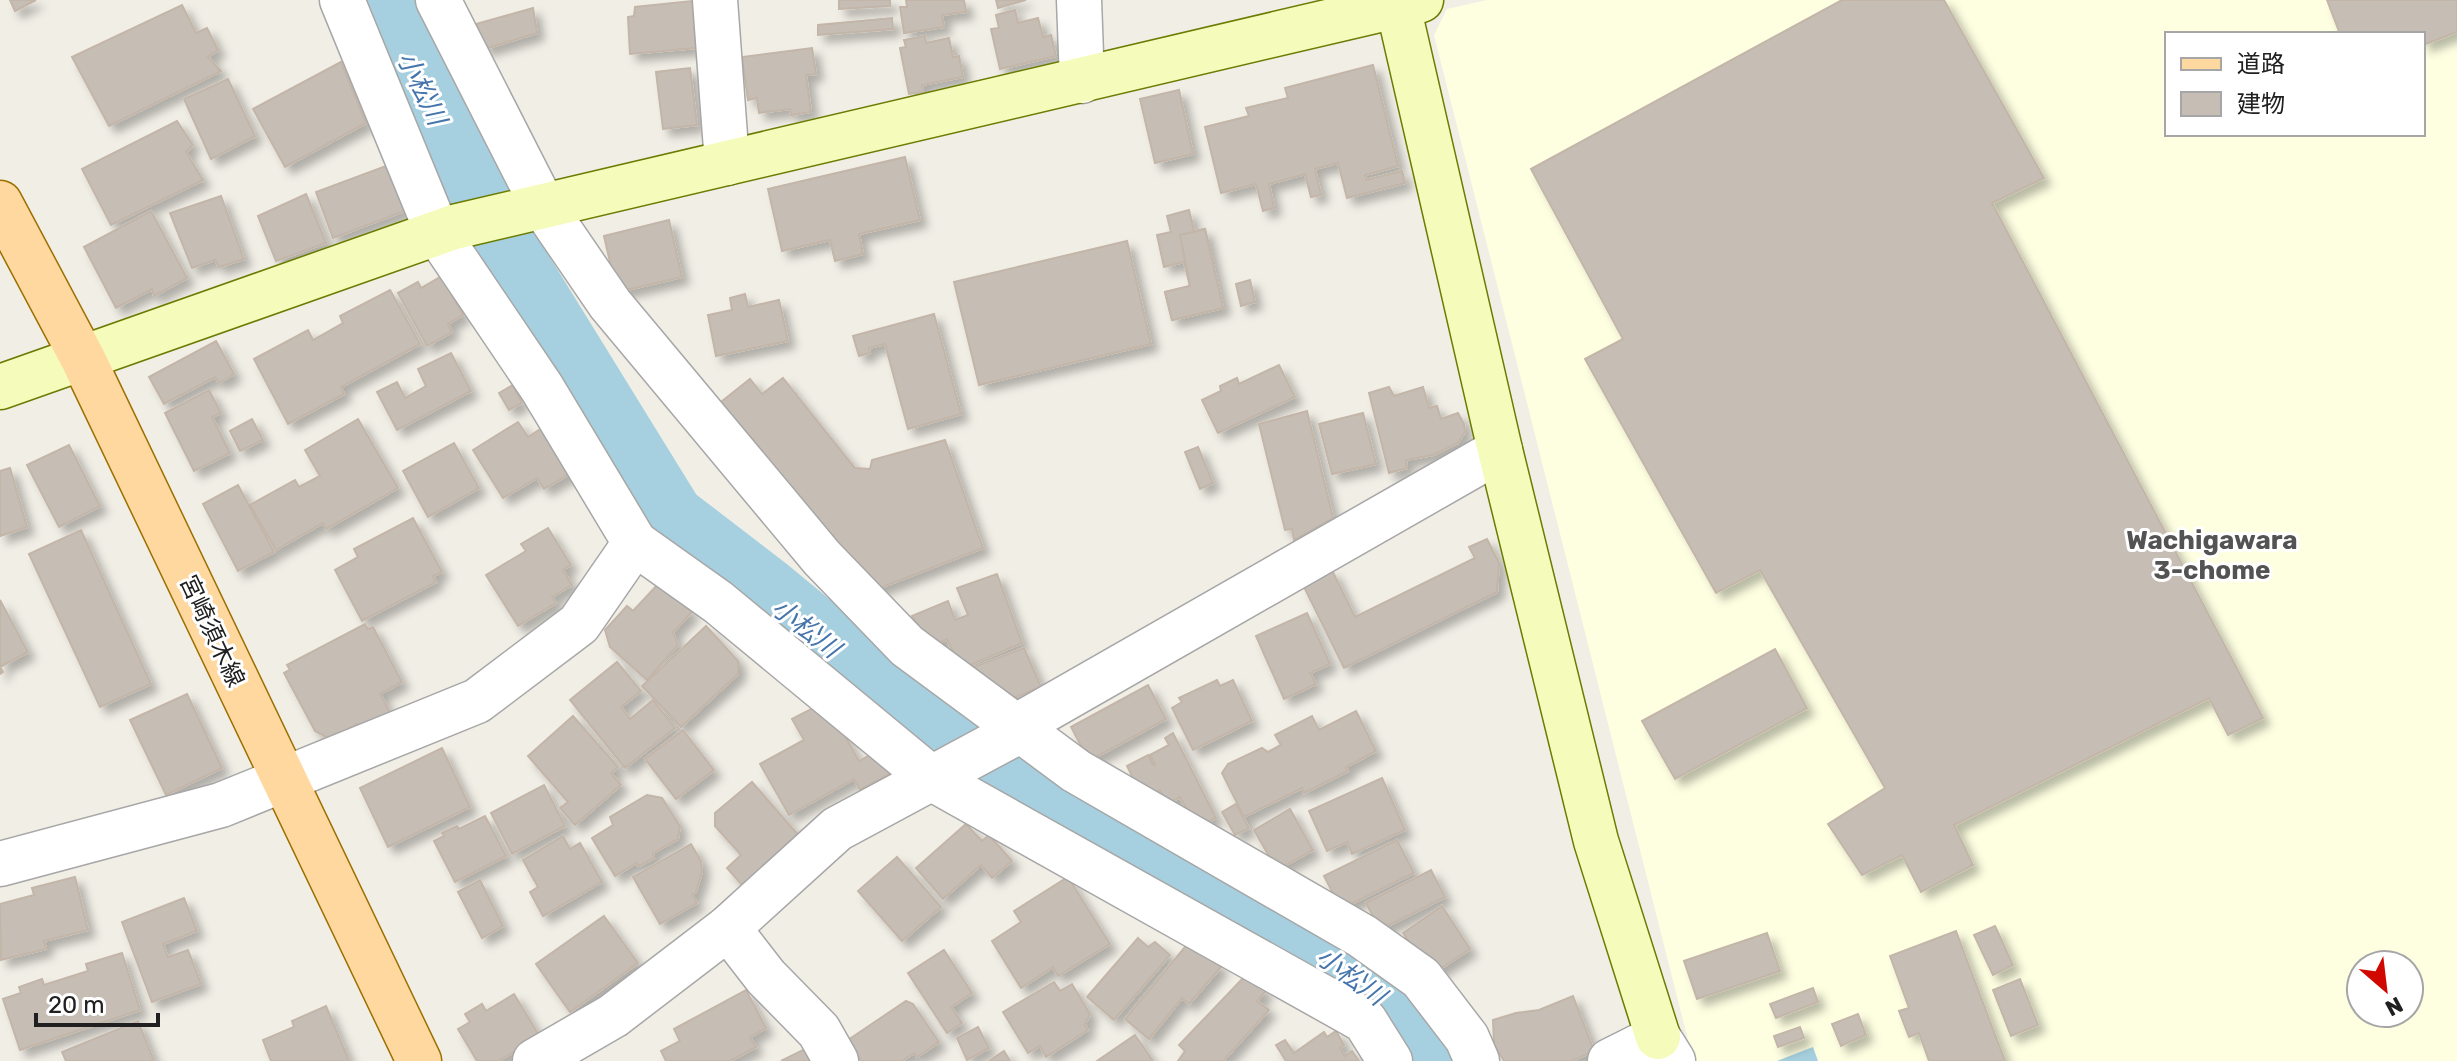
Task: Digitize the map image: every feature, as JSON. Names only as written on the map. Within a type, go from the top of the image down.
[{"type":"main road","name":"宮崎須木線","points":[[0,203],[83,359],[419,1061]]},
{"type":"street","points":[[342,0],[446,231],[635,543],[718,602],[931,778],[1365,1021],[1390,1061]]},
{"type":"street","points":[[438,0],[532,209],[822,558],[907,646],[1014,731],[1076,771],[1362,936],[1421,978],[1467,1038],[1477,1061]]},
{"type":"street","points":[[715,0],[727,163]]},
{"type":"street","points":[[1079,0],[1082,81]]},
{"type":"street","points":[[0,387],[446,231],[1410,3],[1500,450],[1596,841],[1666,1049],[1610,1061]]},
{"type":"street","points":[[535,1061],[613,1016],[728,928],[837,829],[1014,731],[1500,450]]},
{"type":"street","points":[[0,864],[221,805],[477,701],[579,624],[635,543]]},
{"type":"street","points":[[728,928],[766,977],[819,1031],[836,1061]]},
{"type":"shaded area","points":[[1487,0],[2457,0],[2457,1061],[1695,1061],[1434,35],[1447,9]]},
{"type":"water","points":[[1813,1047],[1818,1061],[1777,1061]]},
{"type":"building","points":[[10,0],[36,0],[15,11]]},
{"type":"building","points":[[839,0],[890,0],[890,6],[839,9]]},
{"type":"building","points":[[906,0],[964,0],[966,12],[942,15],[944,27],[904,33],[900,7],[907,7]]},
{"type":"building","points":[[996,0],[1026,0],[998,8]]},
{"type":"building","points":[[1842,0],[1944,0],[2044,178],[1992,203],[2263,718],[2228,735],[2209,698],[1954,825],[1973,865],[1921,892],[1902,855],[1862,875],[1828,824],[1885,788],[1760,570],[1716,593],[1585,359],[1623,339],[1531,169]]},
{"type":"building","points":[[2327,0],[2457,0],[2457,32],[2425,44],[2425,32],[2339,32]]},
{"type":"building","points":[[692,1],[696,48],[630,54],[628,17],[634,16],[635,7]]},
{"type":"building","points":[[182,5],[196,33],[207,28],[218,50],[208,57],[221,71],[109,126],[72,57]]},
{"type":"building","points":[[533,8],[537,33],[485,49],[473,25]]},
{"type":"building","points":[[1015,10],[1018,23],[1038,18],[1043,37],[1051,35],[1056,56],[1000,69],[991,29],[999,28],[996,15]]},
{"type":"building","points":[[892,18],[893,29],[818,35],[818,25]]},
{"type":"building","points":[[925,36],[926,43],[949,38],[953,57],[959,56],[963,77],[922,85],[923,92],[909,94],[900,48],[906,47],[904,40]]},
{"type":"building","points":[[812,48],[816,74],[806,75],[811,112],[791,115],[790,109],[759,113],[757,98],[748,100],[742,57]]},
{"type":"building","points":[[341,62],[366,123],[285,167],[253,109]]},
{"type":"building","points":[[1373,65],[1398,166],[1365,175],[1366,180],[1402,171],[1405,183],[1347,198],[1338,163],[1315,169],[1321,195],[1311,197],[1305,174],[1269,184],[1274,208],[1263,211],[1256,184],[1221,193],[1205,127],[1249,116],[1246,108],[1288,98],[1285,88]]},
{"type":"building","points":[[690,68],[697,125],[663,129],[656,72]]},
{"type":"building","points":[[228,79],[255,136],[211,159],[184,99]]},
{"type":"building","points":[[1179,90],[1193,154],[1155,163],[1140,99]]},
{"type":"building","points":[[177,121],[193,145],[186,152],[203,180],[111,225],[82,169]]},
{"type":"building","points":[[905,157],[920,220],[859,234],[863,254],[835,261],[830,240],[782,251],[768,189]]},
{"type":"building","points":[[386,166],[405,211],[333,238],[316,192]]},
{"type":"building","points":[[306,194],[326,243],[276,261],[258,216]]},
{"type":"building","points":[[221,196],[244,259],[219,267],[215,260],[192,268],[170,213]]},
{"type":"building","points":[[1189,210],[1194,231],[1205,229],[1223,308],[1172,320],[1165,292],[1190,286],[1184,262],[1164,267],[1157,235],[1171,232],[1167,216]]},
{"type":"building","points":[[151,211],[187,278],[154,296],[152,289],[116,308],[84,247]]},
{"type":"building","points":[[669,220],[682,277],[610,294],[603,264],[610,262],[604,236]]},
{"type":"building","points":[[1205,229],[1223,308],[1172,320],[1165,292],[1190,286],[1180,235]]},
{"type":"building","points":[[1127,241],[1151,344],[979,385],[954,282]]},
{"type":"building","points":[[442,276],[463,315],[448,324],[452,332],[427,346],[398,293],[418,282],[421,288]]},
{"type":"building","points":[[1250,280],[1255,302],[1241,306],[1236,284]]},
{"type":"building","points":[[390,290],[420,344],[341,387],[344,394],[288,424],[254,359],[308,330],[313,340],[343,323],[340,316]]},
{"type":"building","points":[[745,294],[748,307],[779,300],[788,341],[716,356],[708,315],[732,310],[730,298]]},
{"type":"building","points":[[934,314],[961,414],[908,429],[885,344],[869,348],[870,353],[859,356],[853,336]]},
{"type":"building","points":[[216,341],[234,374],[219,383],[215,377],[164,404],[149,377]]},
{"type":"building","points":[[451,353],[471,391],[397,430],[377,392],[397,382],[405,398],[426,386],[418,369]]},
{"type":"building","points":[[1279,365],[1295,397],[1218,433],[1202,400],[1221,391],[1220,386],[1237,378],[1239,384]]},
{"type":"building","points":[[783,378],[855,468],[870,469],[872,460],[945,440],[983,548],[867,593],[716,406],[750,379],[762,394]]},
{"type":"building","points":[[513,385],[522,403],[509,410],[499,393]]},
{"type":"building","points":[[1389,387],[1394,396],[1423,387],[1429,408],[1437,406],[1441,419],[1458,413],[1465,432],[1458,443],[1433,455],[1406,460],[1407,468],[1389,473],[1369,393]]},
{"type":"building","points":[[209,390],[221,413],[212,417],[230,453],[194,471],[165,413]]},
{"type":"building","points":[[1307,411],[1333,518],[1294,540],[1292,529],[1285,530],[1259,424]]},
{"type":"building","points":[[1363,413],[1376,464],[1332,474],[1319,424]]},
{"type":"building","points":[[252,419],[263,440],[240,451],[230,431]]},
{"type":"building","points":[[358,419],[398,488],[326,529],[323,523],[276,550],[250,505],[295,480],[299,487],[320,476],[305,450]]},
{"type":"building","points":[[518,422],[528,437],[545,426],[573,472],[544,489],[537,478],[503,498],[473,450]]},
{"type":"building","points":[[454,443],[479,488],[428,517],[403,471]]},
{"type":"building","points":[[69,445],[100,506],[59,527],[27,465]]},
{"type":"building","points":[[1198,447],[1213,483],[1200,489],[1185,452]]},
{"type":"building","points":[[10,468],[27,527],[0,536],[0,471]]},
{"type":"building","points":[[238,485],[274,552],[238,571],[203,504]]},
{"type":"building","points":[[413,518],[442,572],[433,576],[436,582],[362,621],[335,570],[358,557],[354,549]]},
{"type":"building","points":[[548,528],[571,565],[563,570],[572,585],[552,597],[556,603],[518,626],[486,575],[526,551],[521,544]]},
{"type":"building","points":[[81,530],[151,684],[100,707],[29,554]]},
{"type":"building","points":[[1487,539],[1499,563],[1497,592],[1344,668],[1303,585],[1332,570],[1355,617],[1475,558],[1469,547]]},
{"type":"building","points":[[997,574],[1022,643],[961,669],[947,639],[932,646],[912,616],[948,601],[955,620],[968,615],[957,588]]},
{"type":"building","points":[[660,582],[692,612],[673,632],[678,645],[647,680],[610,647],[605,630],[627,606],[633,611]]},
{"type":"building","points":[[0,600],[28,652],[0,667]]},
{"type":"building","points":[[1307,613],[1330,664],[1310,673],[1316,684],[1284,699],[1256,636]]},
{"type":"building","points":[[365,624],[368,629],[373,627],[402,682],[380,694],[391,714],[360,731],[357,724],[330,739],[315,731],[284,673],[290,670],[287,665]]},
{"type":"building","points":[[706,626],[738,661],[738,674],[681,727],[642,686]]},
{"type":"building","points":[[1024,648],[1041,687],[1004,702],[969,669]]},
{"type":"building","points":[[1775,649],[1807,708],[1675,779],[1642,721]]},
{"type":"building","points":[[617,662],[641,691],[621,707],[630,719],[653,700],[675,728],[625,768],[570,700]]},
{"type":"building","points":[[1217,680],[1220,686],[1233,680],[1252,721],[1193,750],[1172,708],[1182,702],[1179,698]]},
{"type":"building","points":[[1148,685],[1166,719],[1089,761],[1071,727]]},
{"type":"building","points":[[187,694],[222,768],[166,795],[130,720]]},
{"type":"building","points":[[815,707],[819,715],[830,709],[859,761],[880,749],[893,772],[860,790],[854,779],[789,815],[760,764],[804,740],[792,719]]},
{"type":"building","points":[[1356,711],[1376,751],[1346,767],[1348,771],[1304,793],[1302,788],[1244,817],[1222,773],[1228,764],[1262,748],[1268,752],[1281,745],[1275,735],[1312,716],[1319,730]]},
{"type":"building","points":[[573,716],[618,767],[611,773],[621,785],[575,825],[560,808],[568,802],[528,756]]},
{"type":"building","points":[[683,730],[714,770],[676,799],[645,759]]},
{"type":"building","points":[[1173,733],[1216,818],[1202,824],[1189,814],[1180,797],[1167,804],[1160,790],[1143,799],[1127,766],[1148,755],[1155,764],[1150,755],[1169,745],[1165,738]]},
{"type":"building","points":[[442,748],[470,807],[388,847],[360,788]]},
{"type":"building","points":[[1382,778],[1405,830],[1352,854],[1347,842],[1327,851],[1309,811]]},
{"type":"building","points":[[752,782],[800,837],[743,886],[727,868],[741,855],[715,826],[715,813]]},
{"type":"building","points":[[544,785],[565,826],[512,854],[491,813]]},
{"type":"building","points":[[647,795],[662,798],[680,826],[678,839],[653,853],[654,858],[639,866],[636,863],[615,876],[592,838],[613,825],[610,817]]},
{"type":"building","points":[[1236,804],[1249,828],[1235,835],[1222,812]]},
{"type":"building","points":[[1290,809],[1313,850],[1277,870],[1254,830]]},
{"type":"building","points":[[485,816],[506,856],[455,882],[434,841],[444,836],[442,833],[457,826],[459,829]]},
{"type":"building","points":[[966,824],[982,841],[989,835],[1012,861],[992,878],[981,865],[943,899],[916,868]]},
{"type":"building","points":[[563,836],[570,849],[580,843],[602,882],[543,916],[530,892],[538,887],[523,860]]},
{"type":"building","points":[[1397,840],[1414,873],[1341,909],[1324,876]]},
{"type":"building","points":[[691,844],[701,861],[702,872],[696,892],[692,895],[697,903],[660,924],[633,877]]},
{"type":"building","points":[[897,857],[941,907],[902,941],[858,891]]},
{"type":"building","points":[[1431,870],[1445,897],[1380,930],[1366,903]]},
{"type":"building","points":[[75,877],[88,930],[44,941],[46,949],[1,960],[0,904],[34,895],[32,888]]},
{"type":"building","points":[[1068,877],[1110,944],[1058,976],[1053,967],[1021,988],[992,941],[1021,922],[1014,911]]},
{"type":"building","points":[[480,880],[503,926],[482,938],[458,892]]},
{"type":"building","points":[[184,898],[197,931],[163,944],[168,957],[188,950],[201,984],[152,1002],[122,922]]},
{"type":"building","points":[[1442,906],[1470,949],[1431,975],[1403,933]]},
{"type":"building","points":[[604,916],[638,963],[570,1012],[536,964]]},
{"type":"building","points":[[1995,926],[2013,965],[1993,975],[1974,935]]},
{"type":"building","points":[[1956,931],[2005,1061],[1929,1061],[1919,1033],[1909,1037],[1899,1011],[1909,1008],[1890,956]]},
{"type":"building","points":[[1767,933],[1780,971],[1697,999],[1684,961]]},
{"type":"building","points":[[1138,938],[1148,947],[1155,942],[1170,955],[1114,1020],[1087,997]]},
{"type":"building","points":[[1190,941],[1221,967],[1189,1004],[1182,998],[1149,1039],[1125,1019]]},
{"type":"building","points":[[944,950],[972,993],[951,1007],[962,1023],[947,1033],[908,973]]},
{"type":"building","points":[[122,953],[140,1010],[20,1050],[3,999],[21,993],[19,987],[42,979],[44,985],[88,971],[86,964]]},
{"type":"building","points":[[1247,974],[1266,991],[1257,1001],[1269,1010],[1223,1061],[1178,1061],[1185,1051],[1179,1045]]},
{"type":"building","points":[[2020,979],[2038,1025],[2011,1036],[1993,990]]},
{"type":"building","points":[[1054,982],[1060,991],[1072,984],[1090,1014],[1085,1025],[1088,1030],[1046,1057],[1040,1046],[1028,1053],[1003,1012]]},
{"type":"building","points":[[1813,988],[1818,1002],[1776,1018],[1770,1004]]},
{"type":"building","points":[[746,990],[766,1028],[750,1037],[756,1047],[730,1061],[666,1061],[661,1051],[680,1041],[674,1029]]},
{"type":"building","points":[[514,994],[540,1037],[498,1061],[477,1061],[458,1029],[470,1022],[465,1014],[482,1004],[486,1011]]},
{"type":"building","points":[[1573,996],[1594,1051],[1572,1061],[1504,1061],[1494,1044],[1493,1020],[1539,1010]]},
{"type":"building","points":[[906,1001],[913,1004],[939,1042],[917,1057],[914,1053],[902,1061],[861,1061],[848,1040]]},
{"type":"building","points":[[326,1006],[349,1061],[271,1061],[263,1040],[294,1027],[292,1021]]},
{"type":"building","points":[[1858,1014],[1866,1035],[1841,1046],[1832,1024]]},
{"type":"building","points":[[138,1021],[154,1061],[66,1061],[62,1052]]},
{"type":"building","points":[[978,1027],[989,1048],[967,1060],[957,1038]]},
{"type":"building","points":[[1800,1027],[1804,1038],[1778,1047],[1774,1036]]},
{"type":"building","points":[[1336,1031],[1344,1045],[1340,1048],[1345,1056],[1352,1051],[1359,1061],[1286,1061],[1276,1045],[1285,1040],[1294,1053],[1324,1032],[1327,1037]]},
{"type":"building","points":[[1135,1035],[1153,1061],[1097,1061]]},
{"type":"building","points":[[807,1048],[814,1061],[781,1061]]},
{"type":"building","points":[[1004,1051],[1010,1061],[989,1061]]},
{"type":"waterway","name":"小松川","points":[[378,0],[500,245],[669,519],[860,671],[1062,805],[1156,854],[1315,948],[1379,994],[1417,1029],[1436,1061]]},
{"type":"district","name":"Wachigawara 3-chome","points":[[2212,555]]}]
